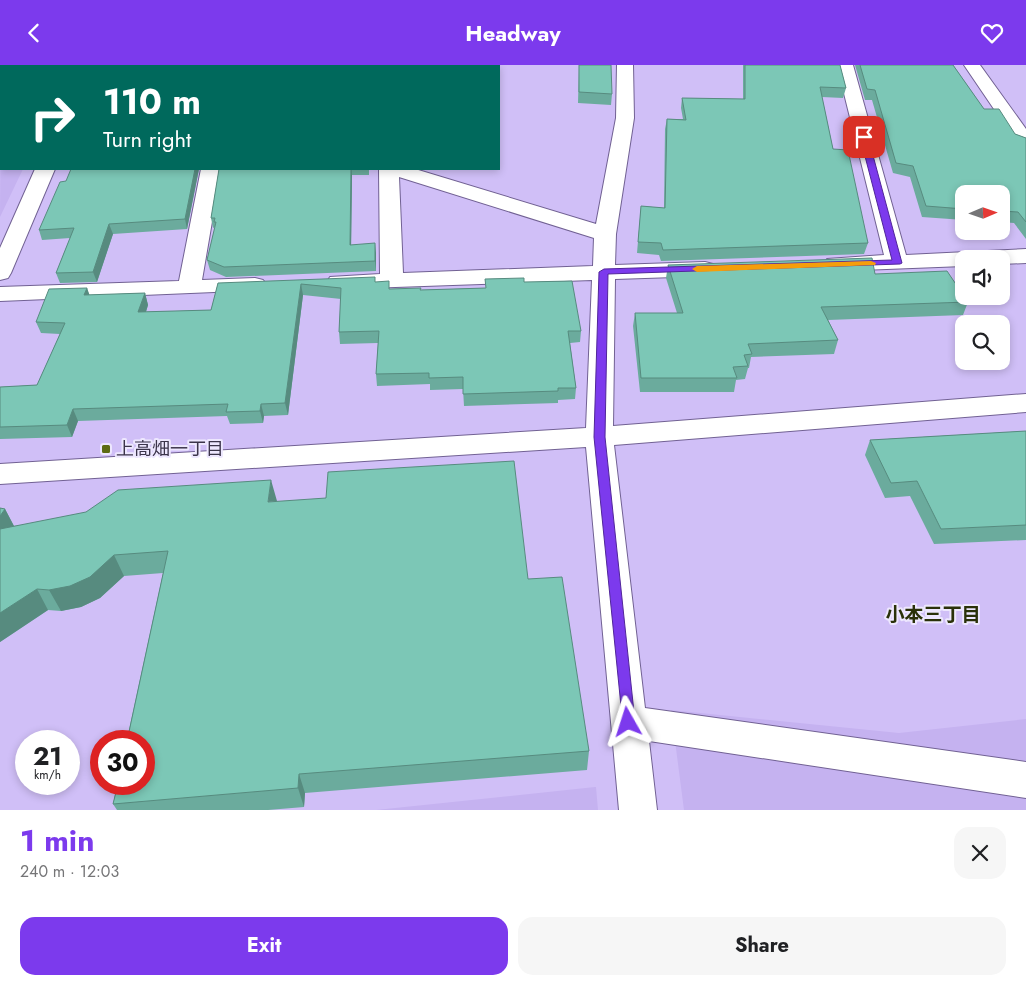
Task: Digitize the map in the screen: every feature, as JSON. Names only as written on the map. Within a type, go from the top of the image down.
[{"type":"street","points":[[625,65],[625,118],[605,235],[599,437],[638,810]]},
{"type":"street","points":[[845,65],[897,263]]},
{"type":"street","points":[[972,65],[1026,142]]},
{"type":"street","points":[[0,273],[45,170]]},
{"type":"street","points":[[189,287],[211,170]]},
{"type":"street","points":[[389,170],[392,279]]},
{"type":"street","points":[[399,170],[605,235]]},
{"type":"street","points":[[1010,257],[1026,256]]},
{"type":"street","points":[[819,265],[955,260]]},
{"type":"street","points":[[314,282],[731,268]]},
{"type":"street","points":[[0,294],[276,284]]},
{"type":"street","points":[[0,474],[599,437],[1026,403]]},
{"type":"street","points":[[628,722],[1026,780]]},
{"type":"shaded area","points":[[0,170],[23,170],[0,217]]},
{"type":"shaded area","points":[[671,710],[899,733],[1026,719],[1026,810],[684,810]]},
{"type":"shaded area","points":[[595,787],[598,810],[376,810]]},
{"type":"building","points":[[579,65],[611,65],[612,94],[579,92]]},
{"type":"building","points":[[745,65],[840,65],[846,88],[820,87],[833,149],[848,150],[868,243],[663,250],[661,243],[638,242],[641,206],[665,208],[667,119],[686,120],[682,98],[745,99]]},
{"type":"building","points":[[860,65],[953,65],[984,109],[999,109],[1015,134],[1026,138],[1026,222],[1018,212],[1010,212],[1010,185],[955,185],[955,208],[926,206],[913,166],[896,163],[875,90],[867,89]]},
{"type":"building","points":[[71,170],[195,170],[185,219],[109,224],[93,272],[56,273],[74,228],[39,230],[60,182],[66,181]]},
{"type":"building","points":[[219,170],[351,170],[350,245],[375,243],[375,261],[224,267],[207,260],[216,222],[214,222],[215,218],[211,218]]},
{"type":"building","points":[[872,258],[875,274],[947,271],[955,283],[955,302],[821,307],[838,340],[748,344],[752,354],[744,355],[748,366],[733,367],[737,378],[641,378],[635,313],[683,313],[668,265]]},
{"type":"building","points":[[375,277],[375,282],[389,281],[389,289],[421,288],[420,290],[486,288],[485,279],[524,278],[524,282],[572,281],[581,331],[568,331],[576,388],[558,388],[558,391],[463,394],[463,377],[429,378],[429,373],[376,374],[379,331],[339,332],[341,288],[301,284],[285,403],[261,404],[260,411],[226,412],[228,404],[73,409],[67,425],[0,427],[0,387],[37,385],[65,323],[36,322],[49,289],[87,288],[84,295],[145,293],[138,312],[211,310],[218,283]]},
{"type":"building","points":[[1026,431],[1026,525],[941,529],[917,481],[891,483],[870,440]]},
{"type":"building","points":[[514,461],[528,579],[562,577],[589,751],[299,774],[298,788],[113,804],[115,795],[155,795],[155,730],[129,730],[168,551],[114,555],[90,577],[70,586],[49,590],[37,589],[0,613],[0,529],[86,512],[118,490],[271,480],[268,502],[326,498],[328,472]]},
{"type":"building","points":[[0,508],[5,509],[0,516]]},
{"type":"slow traffic","points":[[697,269],[871,263]]},
{"type":"place","name":"上高畑一丁目","points":[[106,449]]},
{"type":"district","name":"小本三丁目","points":[[933,614]]},
{"type":"route","points":[[628,722],[599,437],[604,272],[897,263],[864,137]]}]
